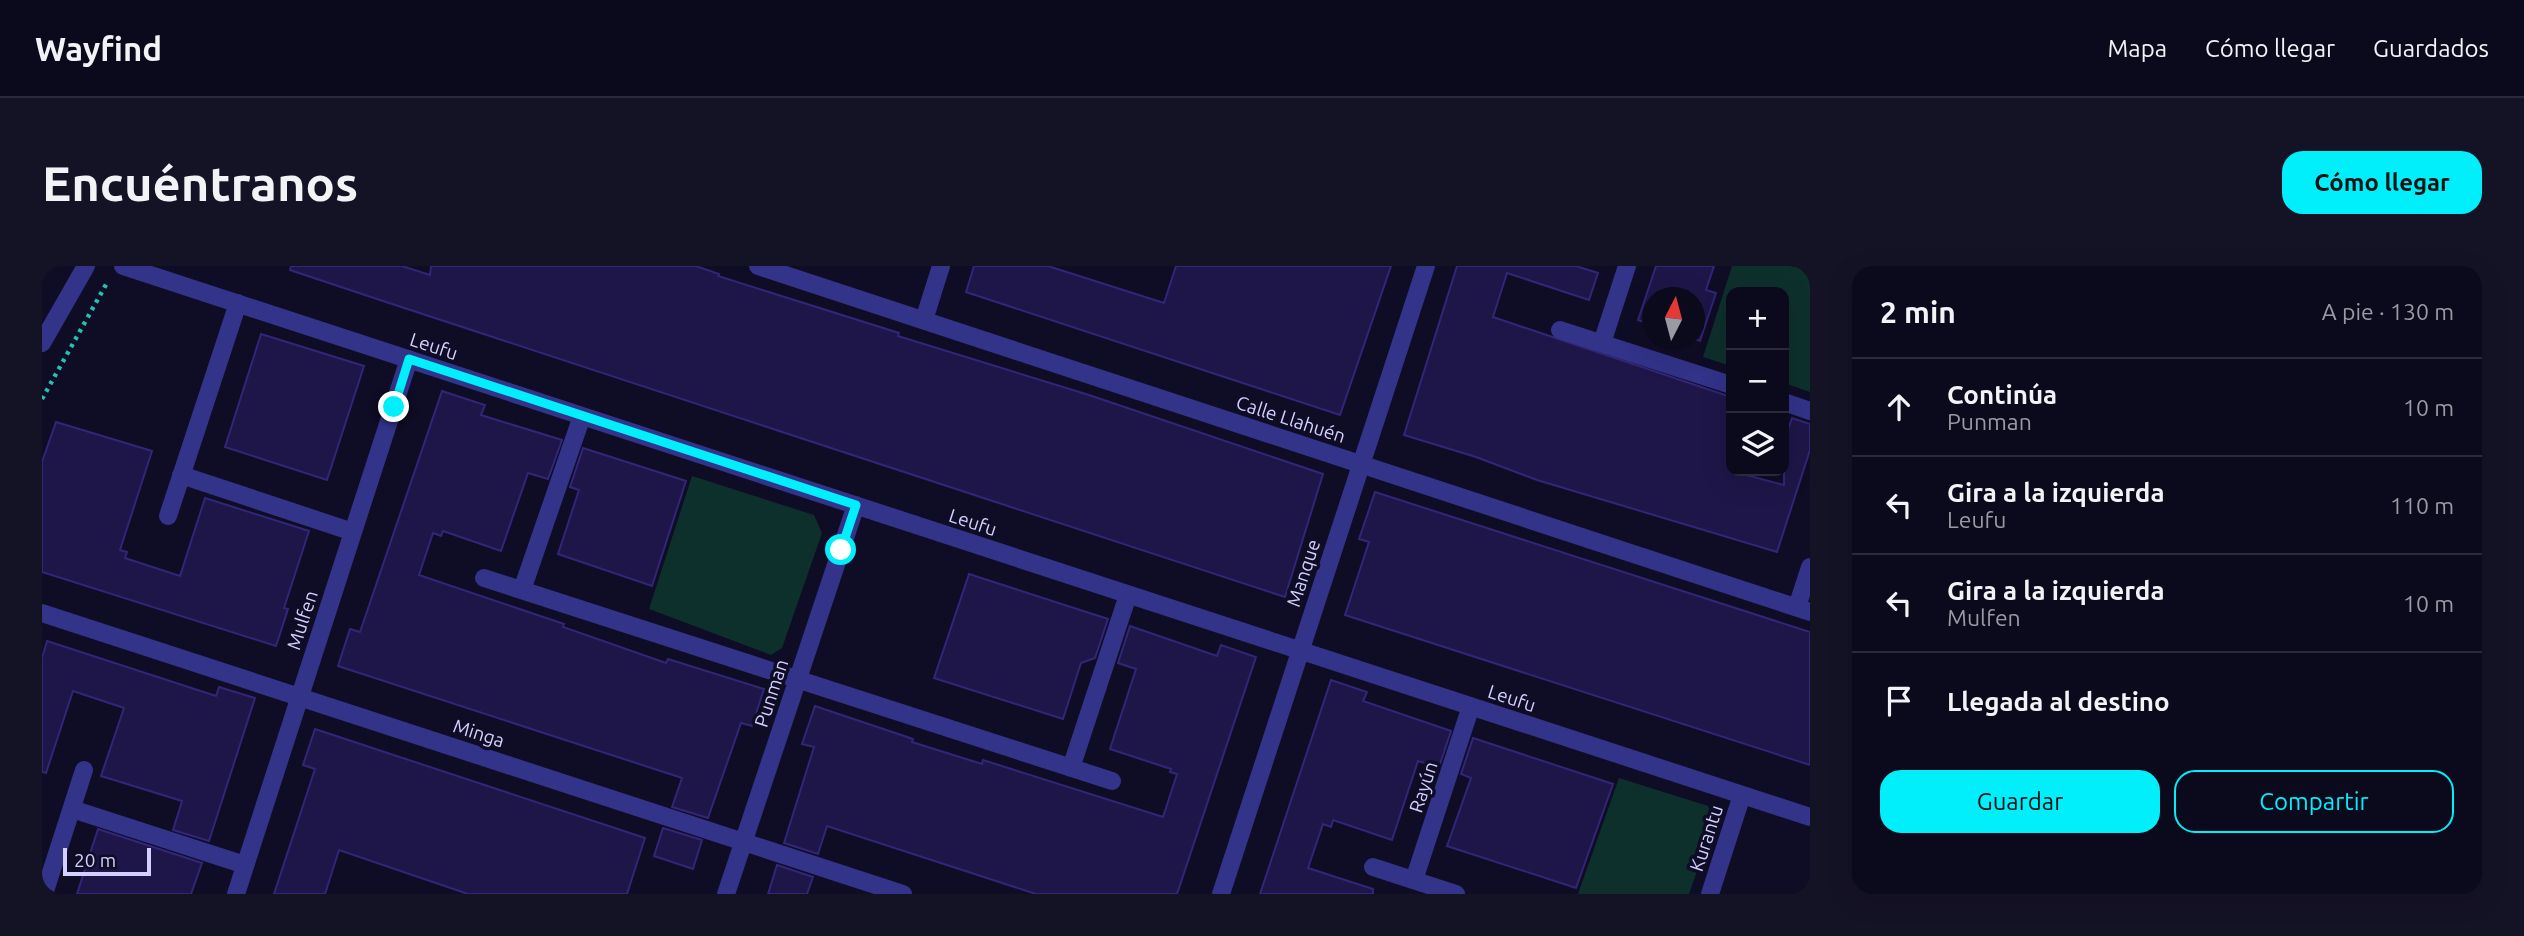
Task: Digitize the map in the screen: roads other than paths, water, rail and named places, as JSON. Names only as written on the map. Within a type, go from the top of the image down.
[{"type":"street","points":[[42,342],[86,266]]},
{"type":"street","name":"Leufu","points":[[123,266],[1810,817]]},
{"type":"street","name":"Calle Llahuén","points":[[758,266],[1803,609]]},
{"type":"street","points":[[923,320],[942,266]]},
{"type":"street","name":"Manque","points":[[1221,894],[1426,266]]},
{"type":"street","points":[[1602,343],[1627,266]]},
{"type":"street","points":[[168,516],[238,303]]},
{"type":"street","points":[[1560,330],[1726,383]]},
{"type":"street","name":"Mulfen","points":[[236,894],[409,359]]},
{"type":"street","points":[[1789,404],[1810,411]]},
{"type":"street","points":[[522,590],[582,416]]},
{"type":"street","points":[[181,475],[353,532]]},
{"type":"street","name":"Punman","points":[[726,894],[856,505]]},
{"type":"street","points":[[1803,609],[1810,566]]},
{"type":"street","points":[[484,578],[1112,781]]},
{"type":"street","points":[[1071,768],[1128,595]]},
{"type":"street","name":"Minga","points":[[42,613],[903,894]]},
{"type":"street","name":"Rayún","points":[[1414,880],[1471,706]]},
{"type":"street","points":[[44,894],[84,770]]},
{"type":"street","name":"Kurantu","points":[[1710,894],[1742,795]]},
{"type":"street","points":[[72,809],[245,865]]},
{"type":"street","points":[[1373,867],[1456,894]]}]
